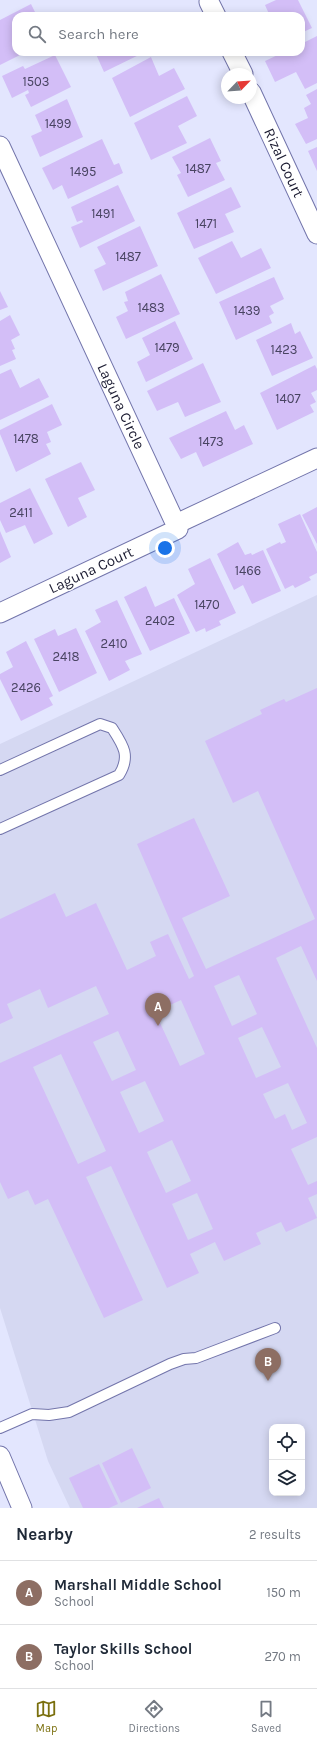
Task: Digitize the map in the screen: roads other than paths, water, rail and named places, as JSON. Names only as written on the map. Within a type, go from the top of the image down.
[{"type":"street","points":[[234,56],[240,68]]},
{"type":"street","name":"Rizal Court","points":[[257,104],[317,234]]},
{"type":"street","name":"Laguna Circle","points":[[0,146],[176,524]]},
{"type":"street","points":[[176,524],[317,458]]},
{"type":"street","name":"Laguna Court","points":[[0,613],[178,529],[176,524]]},
{"type":"street","points":[[0,1456],[22,1508]]},
{"type":"lane","points":[[0,770],[100,724],[112,728],[125,753],[126,764],[120,775],[0,829]]},
{"type":"lane","points":[[0,1428],[32,1414],[49,1415],[69,1412],[170,1364],[184,1359],[196,1358],[275,1328]]},
{"type":"place","name":"Marshall Middle School","points":[[158,1026]]},
{"type":"place","name":"Taylor Skills School","points":[[268,1381]]}]
